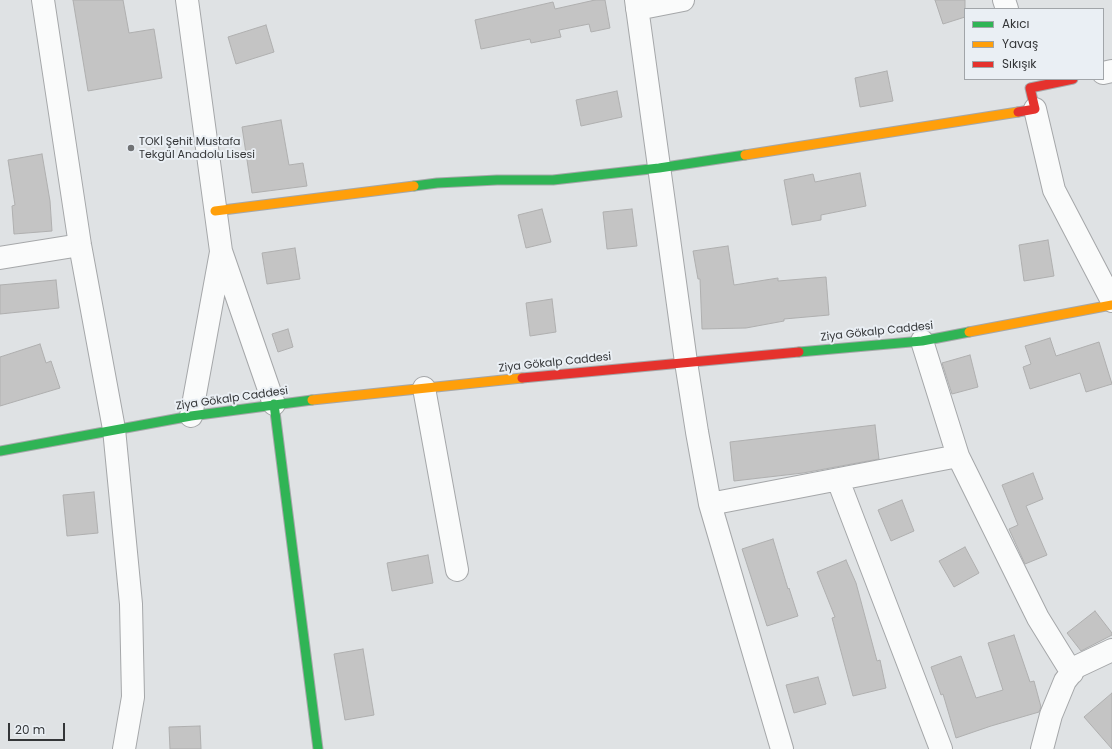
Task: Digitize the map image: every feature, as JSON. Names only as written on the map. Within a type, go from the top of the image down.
[{"type":"street","points":[[43,0],[80,245],[114,429],[132,620],[133,697],[124,749]]},
{"type":"street","points":[[187,0],[221,251],[274,404],[318,749]]},
{"type":"street","points":[[683,0],[636,4],[686,362],[710,504],[782,749]]},
{"type":"street","points":[[1062,80],[1029,83],[1054,190],[1112,301]]},
{"type":"street","points":[[215,212],[352,192],[497,180],[553,180],[659,168],[1035,109]]},
{"type":"street","points":[[0,258],[80,245]]},
{"type":"street","points":[[192,416],[221,251]]},
{"type":"street","name":"Ziya Gökalp Caddesi","points":[[0,451],[114,429],[274,404],[686,362],[922,341],[1112,305]]},
{"type":"street","points":[[922,341],[958,456],[1038,618],[1072,673]]},
{"type":"street","points":[[424,388],[456,570]]},
{"type":"street","points":[[710,504],[958,456]]},
{"type":"street","points":[[838,480],[941,749]]},
{"type":"street","points":[[1040,749],[1051,715],[1065,682],[1076,667],[1112,650]]},
{"type":"building","points":[[73,0],[123,0],[129,33],[154,29],[162,78],[88,91]]},
{"type":"building","points":[[595,0],[605,0],[610,28],[591,32],[589,24],[559,30],[561,37],[531,43],[530,39],[481,49],[475,20],[553,2],[555,9]]},
{"type":"building","points":[[935,0],[965,0],[964,17],[943,24]]},
{"type":"building","points":[[266,25],[274,52],[236,64],[228,37]]},
{"type":"building","points":[[887,71],[893,101],[860,107],[855,78]]},
{"type":"building","points":[[617,91],[622,117],[581,126],[576,100]]},
{"type":"building","points":[[281,120],[289,165],[303,163],[307,186],[252,193],[242,127]]},
{"type":"building","points":[[42,154],[50,201],[52,231],[14,234],[12,206],[15,205],[8,160]]},
{"type":"building","points":[[860,173],[866,206],[821,215],[821,220],[792,225],[784,180],[813,174],[815,182]]},
{"type":"building","points":[[542,209],[551,242],[526,248],[518,215]]},
{"type":"building","points":[[632,209],[637,246],[607,249],[603,212]]},
{"type":"building","points":[[1048,240],[1054,276],[1024,281],[1019,245]]},
{"type":"building","points":[[728,246],[734,285],[778,278],[778,281],[826,277],[829,315],[784,319],[784,321],[746,328],[702,329],[700,279],[698,279],[693,251]]},
{"type":"building","points":[[295,248],[300,279],[267,284],[262,253]]},
{"type":"building","points":[[56,280],[59,308],[0,314],[0,285]]},
{"type":"building","points":[[552,299],[556,332],[530,336],[526,303]]},
{"type":"building","points":[[288,329],[293,347],[278,352],[272,334]]},
{"type":"building","points":[[1050,338],[1056,356],[1099,342],[1112,384],[1086,392],[1080,373],[1030,389],[1023,367],[1031,364],[1025,346]]},
{"type":"building","points":[[40,344],[46,363],[51,361],[60,388],[0,406],[0,357]]},
{"type":"building","points":[[970,355],[978,387],[952,394],[942,363]]},
{"type":"building","points":[[875,425],[879,459],[803,473],[734,481],[730,442]]},
{"type":"building","points":[[1033,473],[1043,499],[1026,506],[1047,555],[1025,564],[1009,529],[1018,525],[1002,485]]},
{"type":"building","points":[[94,492],[98,533],[67,536],[63,495]]},
{"type":"building","points":[[902,500],[914,531],[891,541],[878,510]]},
{"type":"building","points":[[773,539],[798,616],[767,626],[742,549]]},
{"type":"building","points":[[965,547],[979,573],[954,587],[939,561]]},
{"type":"building","points":[[428,555],[433,583],[392,591],[387,563]]},
{"type":"building","points":[[846,560],[856,583],[877,661],[880,660],[886,688],[853,696],[832,618],[835,617],[817,572]]},
{"type":"building","points":[[1095,611],[1112,635],[1081,651],[1067,633]]},
{"type":"building","points":[[1014,635],[1030,682],[1034,681],[1041,707],[1039,712],[956,738],[943,694],[941,695],[931,667],[961,656],[976,698],[1003,690],[988,643]]},
{"type":"building","points":[[363,649],[374,715],[345,720],[334,654]]},
{"type":"building","points":[[818,677],[826,704],[794,713],[786,685]]},
{"type":"building","points":[[1112,693],[1112,749],[1084,717]]},
{"type":"building","points":[[200,726],[201,749],[170,749],[169,727]]},
{"type":"traffic: fast","points":[[414,186],[437,183],[497,180],[553,180],[659,168],[745,155]]},
{"type":"traffic: fast","points":[[799,352],[922,341],[969,332]]},
{"type":"traffic: fast","points":[[0,451],[191,416],[312,400]]},
{"type":"traffic: fast","points":[[274,404],[318,749]]},
{"type":"traffic: slow","points":[[745,155],[1018,112]]},
{"type":"traffic: slow","points":[[215,211],[414,186]]},
{"type":"traffic: slow","points":[[969,332],[1112,305]]},
{"type":"traffic: slow","points":[[312,400],[522,378]]},
{"type":"traffic: jam","points":[[1018,112],[1035,109],[1030,88],[1068,80]]},
{"type":"traffic: jam","points":[[522,378],[799,352]]},
{"type":"place","name":"TOKİ Şehit Mustafa Tekgül Anadolu Lisesi","points":[[131,148]]}]
